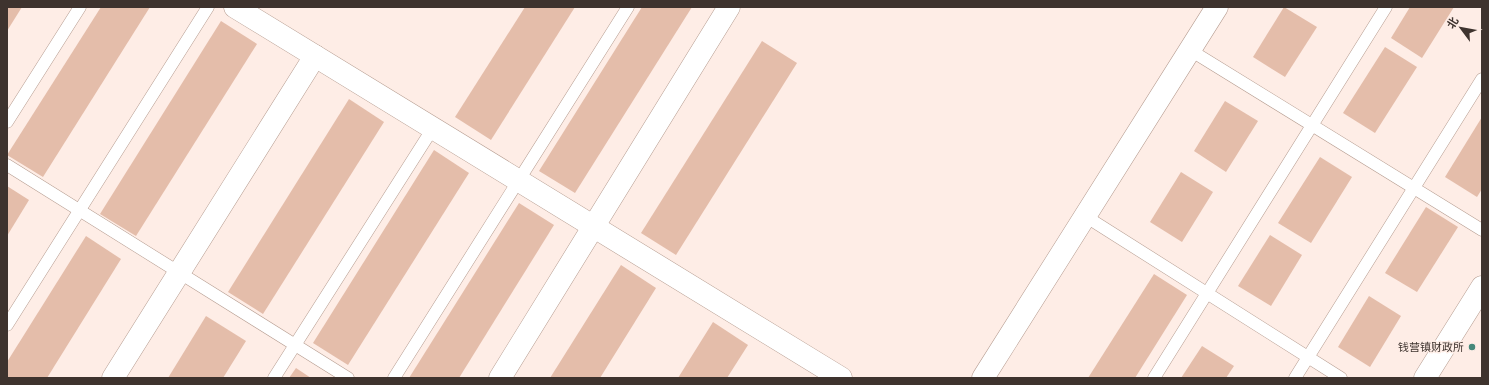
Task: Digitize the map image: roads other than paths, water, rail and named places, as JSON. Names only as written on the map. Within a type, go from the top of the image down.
[{"type":"street","points":[[235,7],[841,378]]},
{"type":"street","points":[[500,378],[729,7]]},
{"type":"street","points":[[983,378],[1217,7]]},
{"type":"street","points":[[113,378],[315,56]]},
{"type":"street","points":[[1425,378],[1482,287]]},
{"type":"lane","points":[[7,122],[80,7]]},
{"type":"lane","points":[[7,325],[208,7]]},
{"type":"lane","points":[[394,378],[628,7]]},
{"type":"lane","points":[[1154,378],[1386,7]]},
{"type":"lane","points":[[1190,50],[1482,230]]},
{"type":"lane","points":[[1295,378],[1482,79]]},
{"type":"lane","points":[[274,378],[433,128]]},
{"type":"lane","points":[[7,165],[348,378]]},
{"type":"lane","points":[[1085,216],[1341,378]]},
{"type":"place","name":"钱营镇财政所","points":[[1472,347]]}]
